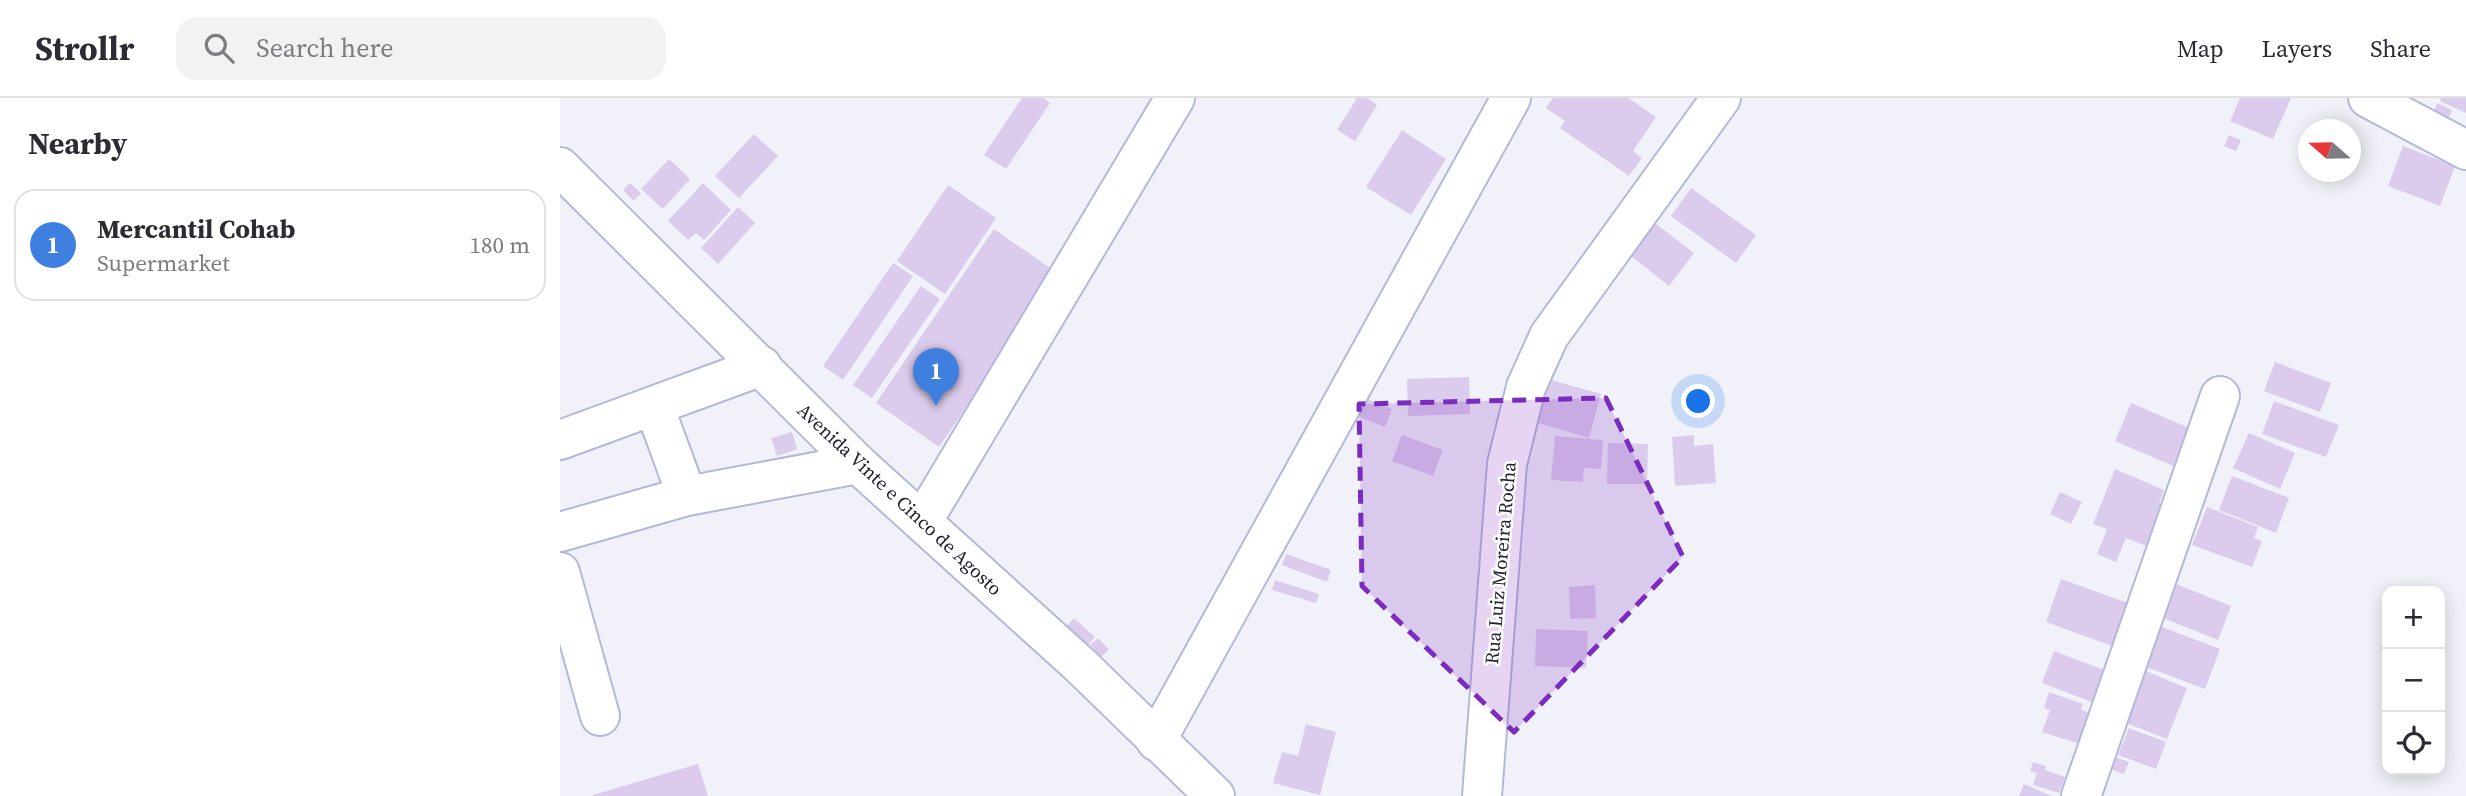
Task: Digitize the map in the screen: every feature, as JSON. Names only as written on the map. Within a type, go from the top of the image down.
[{"type":"street","points":[[922,522],[1175,98]]},
{"type":"street","points":[[1156,741],[1511,98]]},
{"type":"street","name":"Rua Luiz Moreira Rocha","points":[[1482,796],[1507,464],[1526,387],[1549,336],[1721,98]]},
{"type":"street","points":[[2368,98],[2466,150]]},
{"type":"street","name":"Avenida Vinte e Cinco de Agosto","points":[[560,167],[858,464],[1080,665],[1215,796]]},
{"type":"street","points":[[560,440],[762,366]]},
{"type":"street","points":[[2081,796],[2220,396]]},
{"type":"street","points":[[654,406],[687,496]]},
{"type":"street","points":[[560,532],[687,496],[858,464]]},
{"type":"street","points":[[560,572],[600,716]]},
{"type":"highlighted area","points":[[1606,398],[1683,557],[1514,732],[1362,586],[1359,404]]},
{"type":"building","points":[[1022,98],[1043,98],[1050,103],[1006,169],[984,155]]},
{"type":"building","points":[[1357,98],[1367,98],[1377,105],[1355,141],[1337,130]]},
{"type":"building","points":[[1553,98],[1628,98],[1656,117],[1633,151],[1642,158],[1629,176],[1560,128],[1565,121],[1546,108]]},
{"type":"building","points":[[2240,98],[2291,98],[2273,139],[2230,121]]},
{"type":"building","points":[[2441,98],[2466,98],[2466,113],[2440,101]]},
{"type":"building","points":[[2437,103],[2452,110],[2446,124],[2432,117]]},
{"type":"building","points":[[1402,130],[1446,159],[1411,215],[1366,187]]},
{"type":"building","points":[[754,134],[778,156],[739,198],[715,176]]},
{"type":"building","points":[[2229,135],[2241,140],[2236,151],[2224,146]]},
{"type":"building","points":[[2403,146],[2455,166],[2440,206],[2388,186]]},
{"type":"building","points":[[669,159],[690,179],[663,209],[641,189]]},
{"type":"building","points":[[630,183],[641,193],[634,201],[623,190]]},
{"type":"building","points":[[703,183],[731,210],[704,240],[696,233],[688,240],[668,221]]},
{"type":"building","points":[[948,185],[996,218],[945,294],[897,261]]},
{"type":"building","points":[[1691,188],[1756,235],[1736,263],[1671,216]]},
{"type":"building","points":[[738,207],[755,223],[718,264],[701,248]]},
{"type":"building","points":[[1655,223],[1694,253],[1669,286],[1630,255]]},
{"type":"building","points":[[994,229],[1066,279],[1016,335],[939,447],[876,403]]},
{"type":"building","points":[[893,263],[913,276],[843,380],[823,366]]},
{"type":"building","points":[[921,286],[940,299],[872,398],[853,385]]},
{"type":"building","points":[[2275,362],[2331,383],[2320,412],[2264,391]]},
{"type":"building","points":[[1469,377],[1470,414],[1408,416],[1407,379]]},
{"type":"building","points":[[1548,379],[1601,394],[1589,438],[1535,422]]},
{"type":"building","points":[[1364,398],[1392,409],[1385,427],[1357,416]]},
{"type":"building","points":[[2274,401],[2339,425],[2326,457],[2262,434]]},
{"type":"building","points":[[2131,403],[2189,428],[2173,466],[2115,441]]},
{"type":"building","points":[[792,432],[797,449],[777,456],[771,438]]},
{"type":"building","points":[[2249,433],[2295,453],[2280,489],[2233,468]]},
{"type":"building","points":[[1402,435],[1443,450],[1433,476],[1392,461]]},
{"type":"building","points":[[1694,435],[1694,446],[1713,444],[1716,483],[1675,486],[1672,437]]},
{"type":"building","points":[[1555,436],[1603,440],[1601,469],[1584,468],[1583,482],[1551,480]]},
{"type":"building","points":[[1608,443],[1648,444],[1647,484],[1607,484]]},
{"type":"building","points":[[2115,469],[2164,490],[2159,504],[2168,508],[2151,548],[2126,538],[2116,562],[2097,554],[2107,529],[2093,524]]},
{"type":"building","points":[[2232,476],[2289,498],[2276,533],[2219,510]]},
{"type":"building","points":[[2060,492],[2082,502],[2071,524],[2050,514]]},
{"type":"building","points":[[2207,507],[2258,527],[2254,538],[2262,541],[2252,567],[2192,545]]},
{"type":"building","points":[[1286,554],[1331,570],[1327,582],[1282,565]]},
{"type":"building","points":[[2061,579],[2131,604],[2115,647],[2046,622]]},
{"type":"building","points":[[1275,580],[1319,594],[1316,603],[1272,590]]},
{"type":"building","points":[[2176,584],[2231,606],[2218,640],[2163,618]]},
{"type":"building","points":[[1595,585],[1596,618],[1570,619],[1569,587]]},
{"type":"building","points":[[1074,618],[1095,637],[1086,647],[1065,628]]},
{"type":"building","points":[[2149,622],[2220,649],[2205,689],[2133,662]]},
{"type":"building","points":[[1536,629],[1588,631],[1586,668],[1535,666]]},
{"type":"building","points":[[1098,638],[1109,650],[1101,657],[1090,645]]},
{"type":"building","points":[[2054,651],[2104,670],[2092,702],[2042,683]]},
{"type":"building","points":[[2141,669],[2187,688],[2167,739],[2121,721]]},
{"type":"building","points":[[2049,692],[2083,704],[2081,710],[2103,717],[2092,748],[2042,732],[2050,710],[2044,708]]},
{"type":"building","points":[[1306,724],[1336,732],[1320,795],[1273,783],[1282,752],[1298,756]]},
{"type":"building","points":[[2129,728],[2166,742],[2156,769],[2118,755]]},
{"type":"building","points":[[2115,757],[2129,762],[2124,774],[2110,769]]},
{"type":"building","points":[[2033,762],[2046,766],[2045,770],[2065,777],[2059,793],[2033,785],[2037,773],[2030,771]]},
{"type":"building","points":[[698,764],[708,796],[593,796],[593,795]]},
{"type":"building","points":[[2024,784],[2052,796],[2019,796]]},
{"type":"place","name":"Mercantil Cohab","points":[[936,406]]}]
